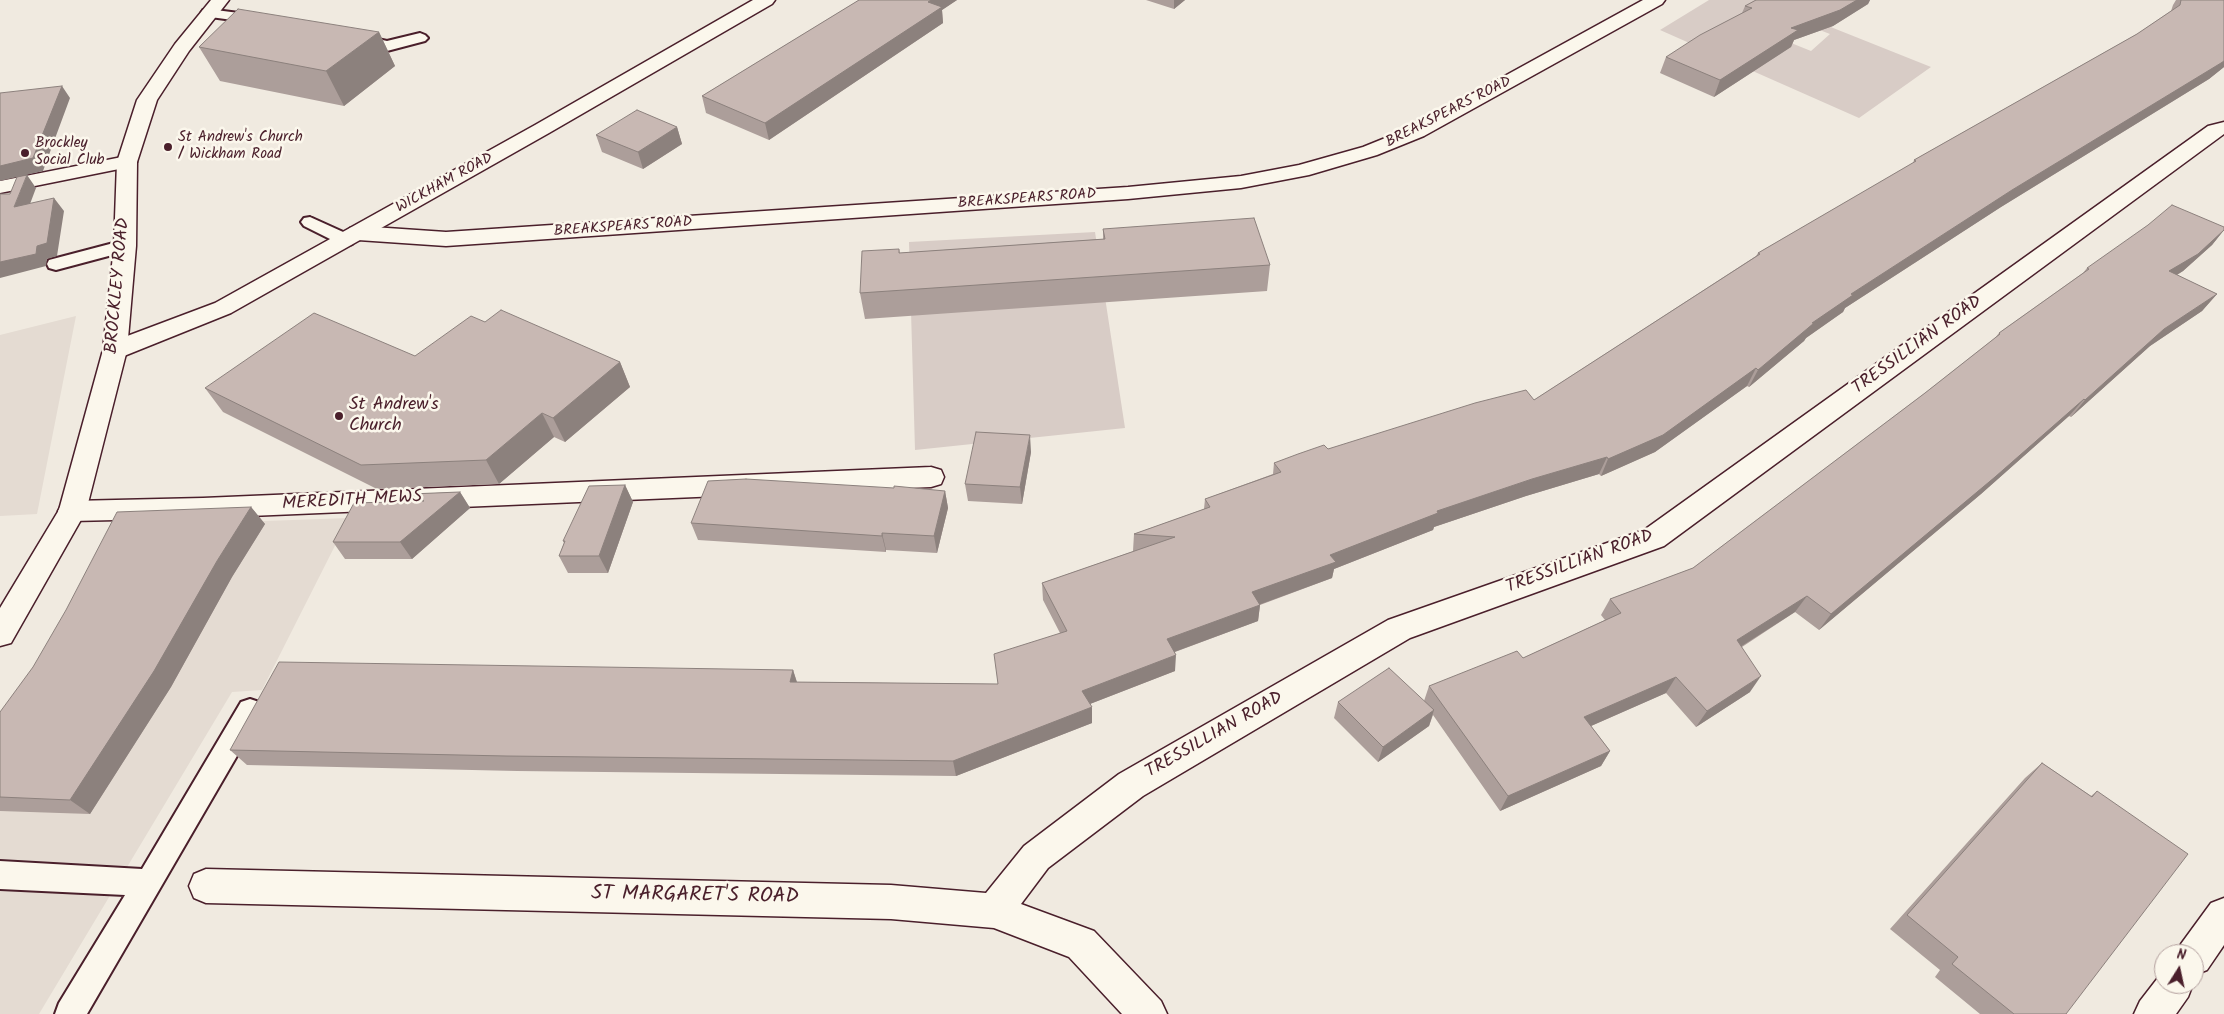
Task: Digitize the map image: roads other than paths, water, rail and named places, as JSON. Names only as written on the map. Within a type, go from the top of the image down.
[{"type":"street","name":"WICKHAM ROAD","points":[[115,350],[223,308],[766,0]]},
{"type":"street","name":"BREAKSPEARS ROAD","points":[[352,236],[446,239],[1118,194],[1241,182],[1311,169],[1370,151],[1417,132],[1656,0]]},
{"type":"street","name":"BROCKLEY ROAD","points":[[0,634],[72,511],[115,350],[125,246],[127,162],[147,100],[214,6]]},
{"type":"street","name":"TRESSILLIAN ROAD","points":[[994,912],[1036,857],[1131,785],[1399,629],[1654,538],[2215,130],[2224,128]]},
{"type":"street","points":[[10,190],[127,162]]},
{"type":"street","name":"MEREDITH MEWS","points":[[72,511],[213,508],[931,476]]},
{"type":"street","name":"ST MARGARET'S ROAD","points":[[206,886],[891,902],[994,912],[1081,944],[1148,1014]]},
{"type":"street","points":[[2203,944],[2224,915]]},
{"type":"street","points":[[2153,1014],[2168,994]]},
{"type":"lane","points":[[214,6],[280,22]]},
{"type":"lane","points":[[339,35],[387,46],[420,38]]},
{"type":"lane","points":[[310,222],[352,236]]},
{"type":"lane","points":[[56,264],[125,246]]},
{"type":"lane","points":[[70,1014],[250,710]]},
{"type":"lane","points":[[0,875],[149,883]]},
{"type":"place","name":"St Andrew's Church / Wickham Road","points":[[168,147]]},
{"type":"place","name":"Brockley Social Club","points":[[25,153]]},
{"type":"place","name":"St Andrew's Church","points":[[339,416]]}]
